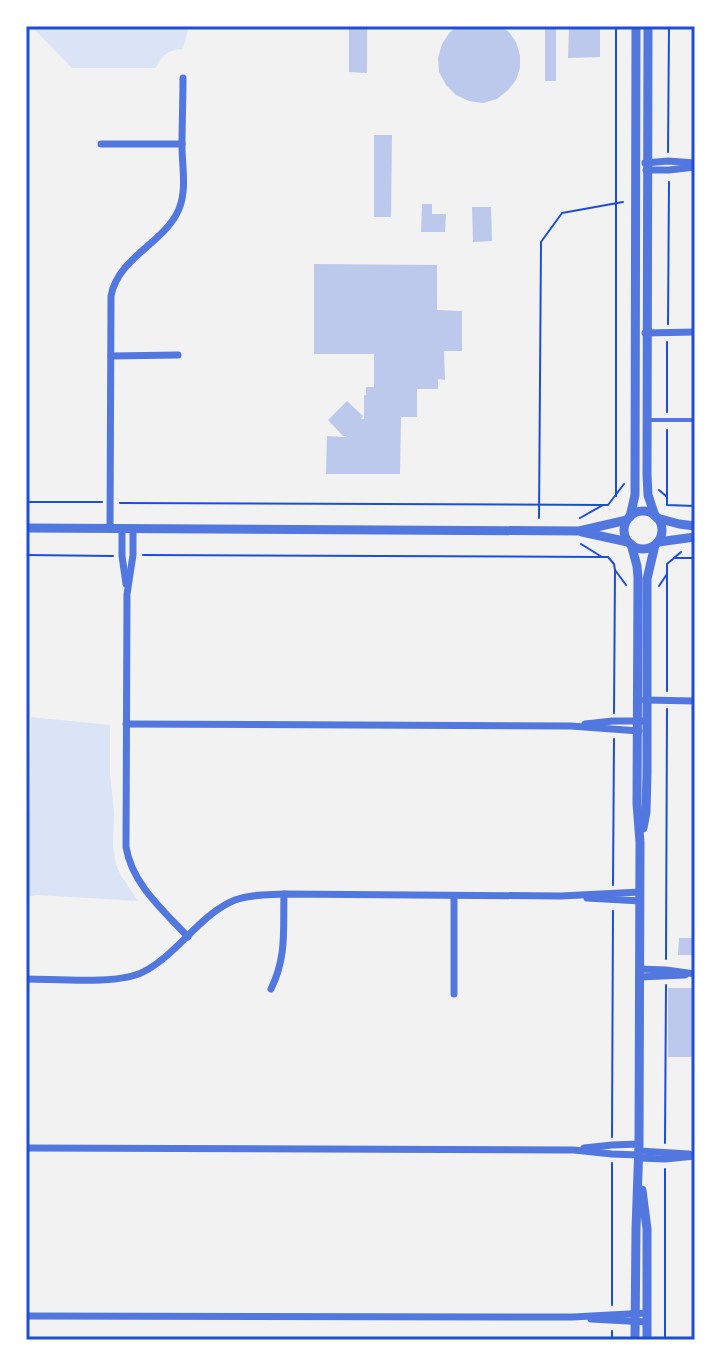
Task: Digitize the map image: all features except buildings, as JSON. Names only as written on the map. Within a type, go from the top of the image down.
[{"type":"street","points":[[636,26],[635,333],[648,495],[662,527],[647,579],[642,700]]},
{"type":"street","points":[[635,1340],[640,842],[646,812],[638,578],[637,566],[624,531],[635,495],[647,333],[648,26]]},
{"type":"street","points":[[110,529],[113,288],[121,272],[179,210],[183,190],[183,78]]},
{"type":"street","points":[[101,144],[182,144]]},
{"type":"street","points":[[636,167],[695,165]]},
{"type":"street","points":[[635,333],[695,332]]},
{"type":"street","points":[[111,356],[178,355]]},
{"type":"street","points":[[579,531],[645,512],[695,526]]},
{"type":"street","points":[[26,528],[579,531],[629,543],[640,549],[695,537]]},
{"type":"street","points":[[122,529],[127,594],[128,860],[145,889],[188,937]]},
{"type":"street","points":[[127,594],[133,530]]},
{"type":"street","points":[[642,700],[695,701]]},
{"type":"street","points":[[571,726],[613,721],[642,726]]},
{"type":"street","points":[[126,724],[571,726],[613,731],[642,726]]},
{"type":"street","points":[[271,989],[283,951],[284,894]]},
{"type":"street","points":[[26,979],[133,976],[156,964],[225,906],[255,896],[640,897]]},
{"type":"street","points":[[454,896],[454,994]]},
{"type":"street","points":[[639,973],[695,974]]},
{"type":"street","points":[[574,1150],[612,1145],[639,1152],[695,1155]]},
{"type":"street","points":[[26,1148],[639,1152]]},
{"type":"street","points":[[639,1152],[647,1229],[647,1340]]},
{"type":"street","points":[[26,1316],[647,1318]]},
{"type":"lane","points":[[641,420],[695,420]]},
{"type":"path","points":[[26,502],[608,505],[616,496],[616,26]]},
{"type":"path","points":[[667,332],[669,26]]},
{"type":"path","points":[[538,531],[541,242],[562,213],[636,201]]},
{"type":"path","points":[[667,497],[667,505],[695,506]]},
{"type":"path","points":[[665,1340],[667,564],[678,553]]},
{"type":"path","points":[[26,555],[122,556]]},
{"type":"path","points":[[133,555],[608,557],[615,570],[613,721]]},
{"type":"path","points":[[673,558],[695,558]]},
{"type":"path","points":[[612,1145],[613,731]]},
{"type":"path","points":[[612,1154],[612,1340]]},
{"type":"shaded area","points":[[33,26],[189,26],[183,49],[166,54],[156,68],[72,68]]},
{"type":"shaded area","points":[[31,717],[110,725],[113,846],[120,874],[138,901],[26,897],[26,810],[30,810]]}]
